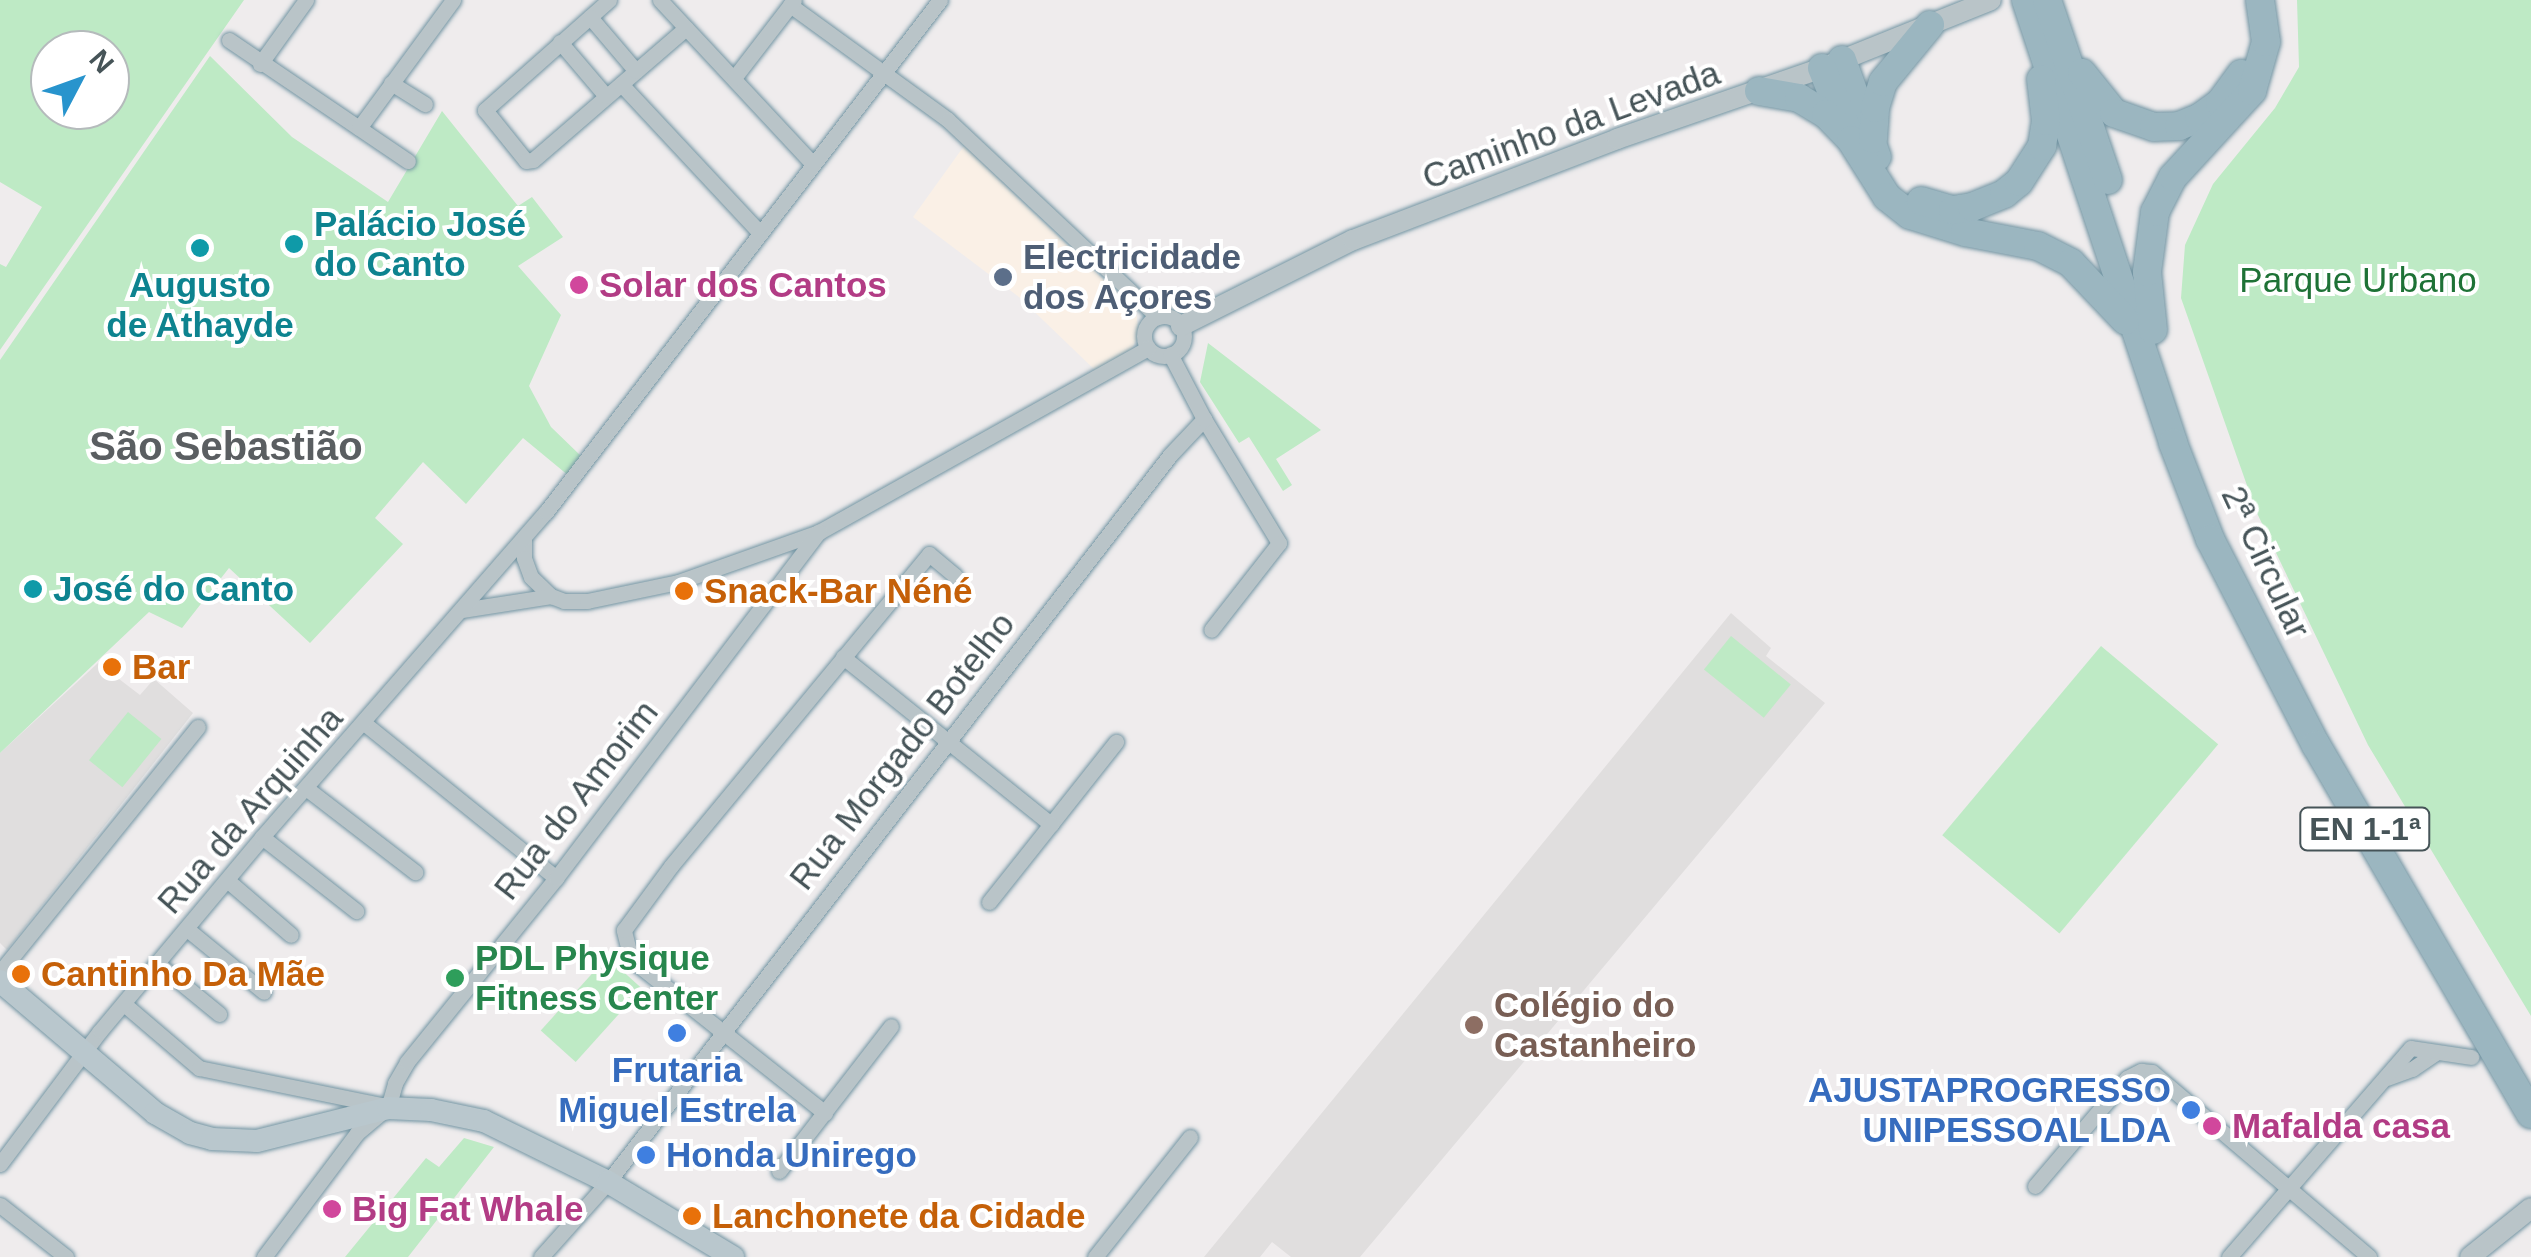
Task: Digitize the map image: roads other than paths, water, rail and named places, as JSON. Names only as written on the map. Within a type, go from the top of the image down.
[{"type":"highway","points":[[2040,11],[2114,113],[2154,127],[2179,126],[2220,103],[2236,82],[2252,40],[2245,0]]},
{"type":"highway","points":[[2145,333],[2147,272],[2155,212],[2173,176],[2252,91],[2266,42],[2260,0]]},
{"type":"highway","points":[[1759,91],[1811,104],[1862,145],[1898,185],[1933,206],[1972,207],[2004,194],[2033,164],[2042,146],[2046,121],[2040,11]]},
{"type":"highway","name":"2ª Circular","points":[[2040,11],[2106,172],[2145,333],[2210,540],[2316,745],[2531,1114]]},
{"type":"highway","points":[[1862,145],[1883,82],[1930,25]]},
{"type":"highway","points":[[1832,64],[1862,145],[1887,197],[1910,215],[1964,232],[2038,246],[2071,263],[2145,333]]},
{"type":"highway","name":"2ª Circular","points":[[2145,333],[2217,509],[2266,615],[2328,734],[2531,1077]]},
{"type":"main road","points":[[0,981],[155,1113],[212,1139],[257,1141],[388,1108],[431,1110],[484,1121],[608,1182],[720,1254]]},
{"type":"street","points":[[260,64],[306,0]]},
{"type":"street","points":[[359,128],[453,0]]},
{"type":"street","points":[[609,0],[484,112],[528,161],[686,28]]},
{"type":"street","points":[[660,0],[812,164]]},
{"type":"street","name":"Rua da Arquinha","points":[[0,1164],[86,1051],[262,838],[524,538],[652,380],[759,232],[940,0]]},
{"type":"street","name":"Caminho da Levada","points":[[1181,326],[1352,240],[1832,64],[1991,0]]},
{"type":"street","points":[[734,78],[792,2],[948,120],[1158,317]]},
{"type":"street","points":[[590,17],[636,71]]},
{"type":"street","points":[[229,40],[408,161]]},
{"type":"street","points":[[560,42],[606,96]]},
{"type":"street","points":[[390,84],[424,104]]},
{"type":"street","points":[[621,84],[759,232]]},
{"type":"street","points":[[1158,317],[1169,317],[1181,326],[1182,343],[1170,354],[1158,355],[1148,348],[1146,327],[1158,317]]},
{"type":"street","points":[[462,610],[551,596],[588,601],[636,593],[819,532],[1148,348]]},
{"type":"street","points":[[1170,354],[1204,419],[1279,543],[1211,630]]},
{"type":"street","name":"Rua Morgado Botelho","points":[[542,1257],[608,1182],[1170,455],[1204,419]]},
{"type":"street","name":"Rua do Amorim","points":[[388,1108],[395,1083],[407,1062],[556,878],[819,532]]},
{"type":"street","points":[[524,538],[524,558],[531,576],[551,596]]},
{"type":"street","points":[[825,1114],[631,959],[624,930],[930,554],[954,576]]},
{"type":"street","points":[[843,658],[1051,824]]},
{"type":"street","points":[[364,723],[556,878]]},
{"type":"street","points":[[0,972],[198,726]]},
{"type":"street","points":[[989,902],[1116,742]]},
{"type":"street","points":[[306,788],[415,872]]},
{"type":"street","points":[[262,838],[356,911]]},
{"type":"street","points":[[228,880],[291,935]]},
{"type":"street","points":[[186,930],[264,992]]},
{"type":"street","points":[[158,964],[219,1014]]},
{"type":"street","points":[[124,1004],[199,1068],[388,1108]]},
{"type":"street","points":[[780,1171],[891,1026]]},
{"type":"street","points":[[2229,1257],[2411,1048],[2419,1045],[2434,1054],[2471,1057]]},
{"type":"street","points":[[2034,1186],[2127,1078],[2140,1071],[2152,1072],[2369,1257]]},
{"type":"street","points":[[330,1097],[333,1120]]},
{"type":"street","points":[[264,1257],[357,1133],[388,1108]]},
{"type":"street","points":[[1095,1257],[1190,1137]]},
{"type":"street","points":[[0,1206],[66,1257]]},
{"type":"street","points":[[2470,1257],[2482,1243],[2499,1240],[2531,1208]]},
{"type":"place","name":"Palácio José do Canto","points":[[294,244]]},
{"type":"place","name":"Augusto de Athayde","points":[[200,248]]},
{"type":"place","name":"Electricidade dos Açores","points":[[1003,277]]},
{"type":"place","name":"Solar dos Cantos","points":[[579,285]]},
{"type":"place","name":"José do Canto","points":[[33,589]]},
{"type":"place","name":"Snack-Bar Néné","points":[[684,591]]},
{"type":"place","name":"Bar","points":[[112,667]]},
{"type":"place","name":"Cantinho Da Mãe","points":[[21,974]]},
{"type":"place","name":"PDL Physique Fitness Center","points":[[455,978]]},
{"type":"place","name":"Colégio do Castanheiro","points":[[1474,1025]]},
{"type":"place","name":"Frutaria Miguel Estrela","points":[[677,1033]]},
{"type":"place","name":"AJUSTAPROGRESSO UNIPESSOAL LDA","points":[[2191,1110]]},
{"type":"place","name":"Mafalda casa","points":[[2212,1126]]},
{"type":"place","name":"Honda Unirego","points":[[646,1155]]},
{"type":"place","name":"Big Fat Whale","points":[[332,1209]]},
{"type":"place","name":"Lanchonete da Cidade","points":[[692,1216]]},
{"type":"district","name":"São Sebastião","points":[[226,446]]},
{"type":"park label","name":"Parque Urbano","points":[[2358,280]]}]
